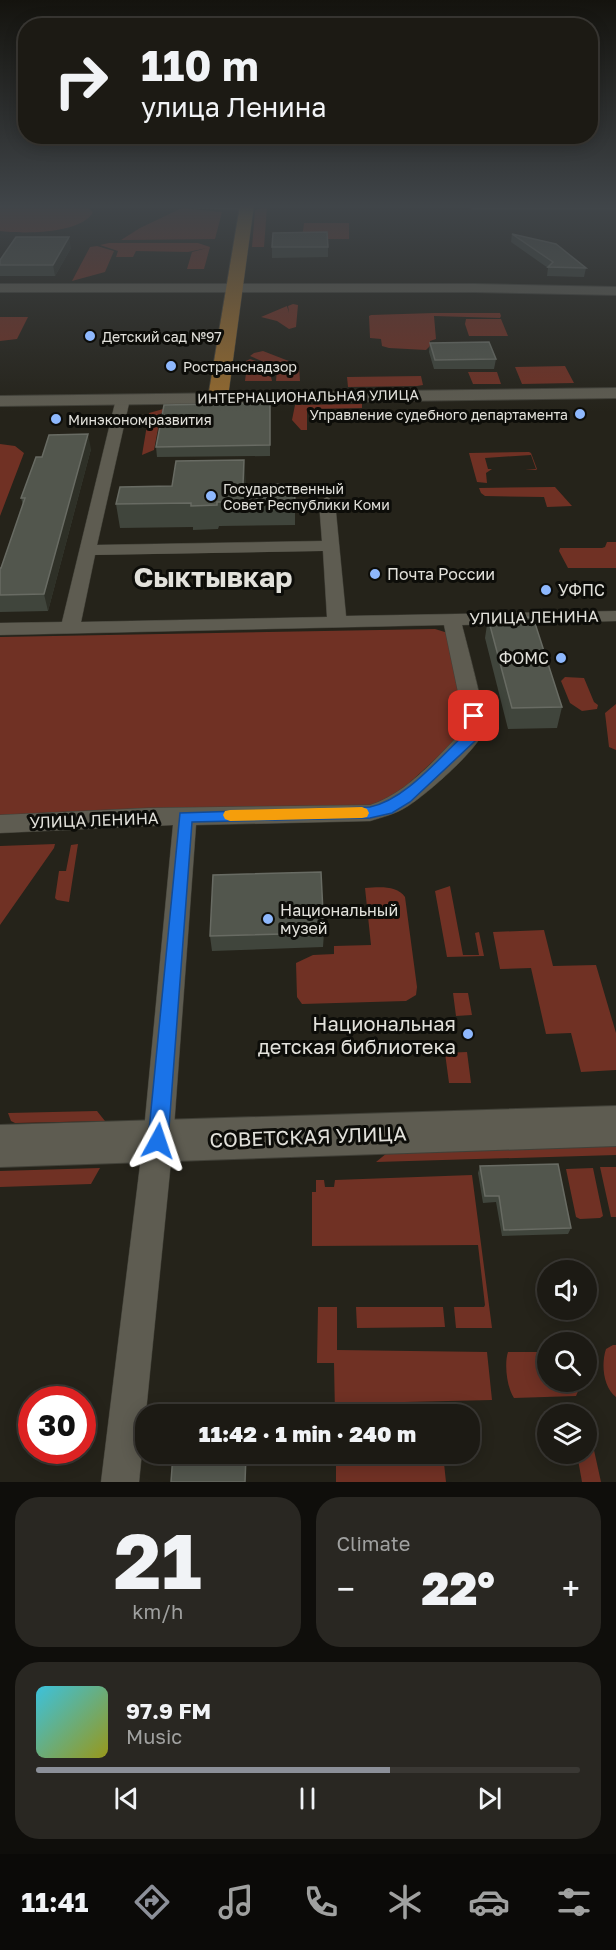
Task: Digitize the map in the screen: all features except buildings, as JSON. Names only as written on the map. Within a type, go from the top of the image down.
[{"type":"main road","points":[[218,397],[235,274]]},
{"type":"main road","points":[[0,288],[233,287],[616,291]]},
{"type":"main road","name":"ИНТЕРНАЦИОНАЛЬНАЯ УЛИЦА","points":[[0,401],[616,393]]},
{"type":"main road","name":"СОВЕТСКАЯ УЛИЦА","points":[[0,1146],[616,1126]]},
{"type":"street","points":[[70,628],[123,399]]},
{"type":"street","points":[[327,502],[337,622]]},
{"type":"street","points":[[89,550],[331,546]]},
{"type":"street","name":"УЛИЦА ЛЕНИНА","points":[[0,629],[616,616]]},
{"type":"street","name":"УЛИЦА ЛЕНИНА","points":[[0,824],[370,813],[387,809],[405,798],[470,737],[475,726],[452,619]]},
{"type":"street","points":[[120,1482],[158,1141],[185,817]]},
{"type":"shaded area","points":[[76,274],[97,274],[72,281]]},
{"type":"shaded area","points":[[298,305],[296,327],[289,329],[277,321],[261,317],[287,306],[289,313],[288,306]]},
{"type":"shaded area","points":[[500,313],[501,316],[500,318],[434,316],[436,339],[430,341],[430,346],[426,350],[389,348],[382,346],[381,339],[370,338],[369,316],[371,315]]},
{"type":"shaded area","points":[[0,317],[28,317],[17,339],[0,341]]},
{"type":"shaded area","points":[[466,319],[501,319],[508,336],[469,336],[465,324]]},
{"type":"shaded area","points":[[263,351],[299,365],[300,381],[276,381],[277,370],[273,366],[250,356]]},
{"type":"shaded area","points":[[250,359],[256,361],[255,365],[269,369],[272,381],[245,381],[246,373],[250,371],[246,370],[246,361]]},
{"type":"shaded area","points":[[565,366],[574,383],[522,384],[515,367]]},
{"type":"shaded area","points":[[468,372],[497,372],[501,384],[473,384]]},
{"type":"shaded area","points":[[421,376],[423,385],[417,386],[348,387],[347,377]]},
{"type":"shaded area","points":[[362,404],[362,408],[307,409],[307,430],[301,430],[292,420],[295,405]]},
{"type":"shaded area","points":[[174,406],[173,413],[161,413],[154,450],[142,455],[149,413]]},
{"type":"shaded area","points":[[0,444],[15,446],[24,453],[0,516]]},
{"type":"shaded area","points":[[469,453],[531,453],[537,469],[536,470],[525,469],[536,469],[531,455],[485,458],[488,469],[492,469],[486,473],[487,483],[477,482]]},
{"type":"shaded area","points":[[555,487],[572,506],[547,507],[544,497],[485,496],[479,488]]},
{"type":"shaded area","points":[[607,542],[616,542],[616,568],[568,568],[559,551],[560,548],[602,548]]},
{"type":"shaded area","points":[[435,629],[448,633],[469,716],[464,733],[394,797],[378,805],[0,818],[0,637]]},
{"type":"shaded area","points":[[565,677],[584,678],[594,702],[598,705],[597,709],[582,711],[570,703],[561,681]]},
{"type":"shaded area","points":[[616,704],[616,750],[609,747],[605,713]]},
{"type":"shaded area","points":[[55,844],[54,848],[0,925],[0,846]]},
{"type":"shaded area","points":[[78,844],[69,902],[57,900],[55,898],[59,871],[66,871],[71,845]]},
{"type":"shaded area","points":[[450,886],[463,955],[479,955],[475,933],[479,932],[484,956],[447,957],[435,891]]},
{"type":"shaded area","points":[[365,888],[393,889],[405,897],[417,987],[416,995],[406,1001],[302,1004],[297,997],[296,963],[313,955],[334,954],[334,946],[371,945]]},
{"type":"shaded area","points":[[544,930],[553,966],[596,965],[616,1033],[616,1070],[581,1072],[571,1033],[546,1034],[531,968],[500,969],[493,932]]},
{"type":"shaded area","points":[[453,993],[468,993],[472,1015],[456,1016]]},
{"type":"shaded area","points":[[467,1052],[471,1083],[449,1083],[445,1053]]},
{"type":"shaded area","points":[[97,1111],[105,1121],[15,1123],[11,1121],[8,1113]]},
{"type":"shaded area","points":[[616,1144],[616,1155],[376,1162],[387,1153]]},
{"type":"shaded area","points":[[600,1167],[616,1167],[616,1217],[611,1217]]},
{"type":"shaded area","points":[[100,1168],[91,1184],[0,1187],[0,1171]]},
{"type":"shaded area","points":[[593,1168],[603,1216],[580,1219],[576,1217],[566,1169]]},
{"type":"shaded area","points":[[472,1175],[492,1328],[456,1328],[454,1307],[484,1307],[485,1305],[478,1245],[312,1246],[312,1192],[316,1192],[316,1180],[324,1180],[325,1187],[334,1187],[335,1180]]},
{"type":"shaded area","points":[[318,1307],[337,1307],[337,1350],[487,1352],[492,1400],[335,1404],[334,1363],[317,1363]]},
{"type":"shaded area","points":[[356,1307],[443,1307],[445,1327],[357,1328]]},
{"type":"shaded area","points":[[616,1345],[616,1397],[608,1387],[604,1368],[606,1349]]},
{"type":"shaded area","points":[[508,1352],[537,1352],[537,1392],[578,1392],[576,1396],[514,1398],[507,1376]]},
{"type":"shaded area","points":[[336,1464],[444,1464],[446,1482],[336,1482]]},
{"type":"shaded area","points":[[579,1464],[597,1464],[601,1482],[582,1482]]},
{"type":"slow traffic","points":[[230,815],[362,813]]},
{"type":"place","name":"Детский сад №97","points":[[90,336]]},
{"type":"place","name":"Ространснадзор","points":[[171,366]]},
{"type":"place","name":"Управление судебного департамента","points":[[580,414]]},
{"type":"place","name":"Минэкономразвития","points":[[56,419]]},
{"type":"place","name":"Государственный Совет Республики Коми","points":[[211,496]]},
{"type":"place","name":"Почта России","points":[[375,574]]},
{"type":"place","name":"УФПС","points":[[546,590]]},
{"type":"place","name":"ФОМС","points":[[561,658]]},
{"type":"place","name":"Национальный музей","points":[[268,919]]},
{"type":"place","name":"Национальная детская библиотека","points":[[468,1034]]},
{"type":"district","name":"Сыктывкар","points":[[213,576]]},
{"type":"route","points":[[158,1141],[185,817],[370,813],[387,809],[405,798],[470,737],[475,726],[474,716]]}]
